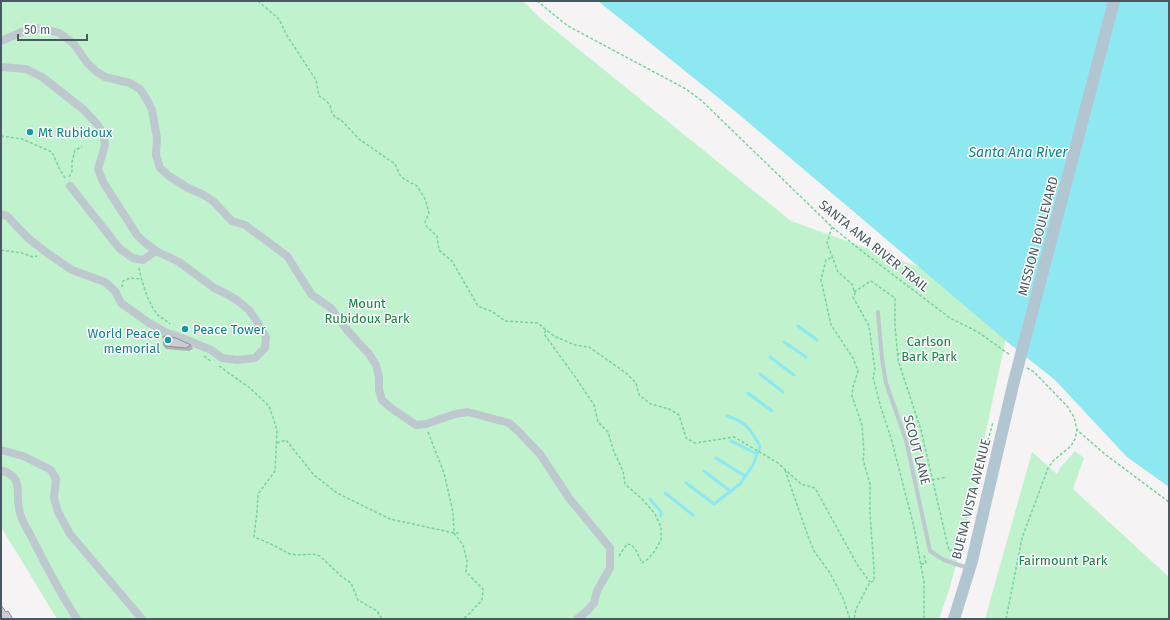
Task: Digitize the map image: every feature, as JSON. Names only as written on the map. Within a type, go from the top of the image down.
[{"type":"main road","name":"MISSION BOULEVARD","points":[[1013,385],[1114,1]]},
{"type":"main road","name":"BUENA VISTA AVENUE","points":[[954,619],[969,569],[1013,385]]},
{"type":"street","points":[[1,41],[35,28],[48,30],[59,34],[73,43],[88,64],[97,72],[105,77],[130,83],[140,89],[147,100],[153,116],[156,138],[156,155],[160,168],[169,176],[188,188],[202,194],[213,202],[232,221],[245,225],[286,256],[312,295],[331,308],[347,330],[369,354],[376,366],[379,377],[379,390],[382,400],[391,408],[416,424],[426,424],[455,414],[468,412],[509,422],[518,431],[540,454],[569,498],[610,548],[610,568],[597,591],[594,603],[577,619]]},
{"type":"street","points":[[1,67],[26,69],[42,77],[84,109],[103,133],[105,145],[98,170],[103,182],[137,235],[156,251],[179,262],[214,288],[238,301],[249,310],[266,337],[265,348],[255,358],[237,360],[222,358],[210,350],[165,332],[149,323],[121,303],[115,291],[105,282],[72,270],[28,238],[7,216],[1,214]]},
{"type":"street","points":[[69,183],[120,249],[133,258],[143,260],[156,251]]},
{"type":"street","points":[[1,450],[23,456],[50,470],[56,479],[54,498],[58,512],[70,534],[142,619]]},
{"type":"street","points":[[1,470],[9,473],[16,480],[18,486],[18,505],[22,519],[59,590],[77,619]]},
{"type":"lane","name":"SCOUT LANE","points":[[878,312],[882,359],[886,383],[906,440],[930,551]]},
{"type":"lane","points":[[930,551],[944,560],[969,569]]},
{"type":"path","points":[[258,1],[279,19],[286,34],[316,80],[319,96],[330,105],[332,113],[359,139],[394,164],[404,179],[417,186],[424,197],[429,213],[425,222],[427,227],[437,236],[439,250],[452,261],[478,306],[493,312],[505,321],[538,323],[556,337],[575,345],[589,347],[626,373],[636,383],[639,395],[651,404],[670,408],[679,415],[686,438],[695,443],[734,437],[778,463],[801,484],[815,488],[858,566],[870,582]]},
{"type":"path","name":"SANTA ANA RIVER TRAIL","points":[[537,1],[568,26],[686,89],[702,101],[832,227],[950,318],[978,332],[1015,359]]},
{"type":"path","points":[[1,136],[22,139],[52,152],[64,176]]},
{"type":"path","points":[[69,183],[74,150],[82,146]]},
{"type":"path","points":[[832,227],[827,243],[832,258],[838,272],[852,284],[854,292],[853,297],[869,326],[875,370],[873,377],[900,472],[914,527],[921,564],[924,582],[924,619]]},
{"type":"path","points":[[1,250],[22,253],[33,257],[45,255],[47,253]]},
{"type":"path","points":[[832,258],[826,260],[821,280],[831,326],[853,358],[858,371],[852,396],[862,425],[864,452],[863,460],[870,484],[874,581],[870,582],[856,609],[854,619]]},
{"type":"path","points":[[136,259],[141,280],[152,306],[160,316],[173,327]]},
{"type":"path","points":[[115,291],[121,290],[123,280],[130,278],[141,280]]},
{"type":"path","points":[[854,292],[871,281],[895,298],[895,325],[898,360],[921,430],[949,551],[958,548],[993,420]]},
{"type":"path","points":[[546,330],[544,334],[594,405],[598,422],[608,432],[614,452],[623,471],[625,484],[647,504],[661,527],[661,540],[648,559],[642,563],[632,544],[627,544],[618,558]]},
{"type":"path","points":[[897,354],[912,352]]},
{"type":"path","points":[[200,353],[250,388],[269,406],[277,430],[276,471],[258,494],[254,537],[290,554],[313,554],[320,556],[342,577],[351,582],[358,600],[377,611],[382,619]]},
{"type":"path","points":[[1006,619],[1022,538],[1048,468],[1054,460],[1071,446],[1075,439],[1077,430],[1074,417],[1067,406],[1034,372],[1027,368]]},
{"type":"path","points":[[426,424],[444,473],[453,512],[454,533],[463,545],[467,561],[466,572],[483,589],[482,600],[467,616],[462,619]]},
{"type":"path","points":[[1077,430],[1106,456],[1169,502]]},
{"type":"path","points":[[277,443],[286,440],[314,475],[337,494],[349,500],[390,519],[459,533]]},
{"type":"path","points":[[784,468],[809,539],[814,550],[830,573],[843,598],[850,619]]},
{"type":"path","points":[[932,480],[947,477]]},
{"type":"path","points":[[921,564],[926,563],[924,552],[930,551]]},
{"type":"green space","name":"Mount Rubidoux Park","points":[[1,1],[523,1],[540,18],[791,221],[1014,301],[962,543],[939,619],[57,619],[1,527]]},
{"type":"green space","name":"Fairmount Park","points":[[1075,451],[1084,458],[1073,489],[1169,577],[1169,619],[985,619],[1032,452],[1057,474],[1060,468]]},
{"type":"water","name":"Santa Ana River","points":[[598,1],[1169,1],[1169,487],[1127,457],[1055,380],[1011,345],[736,112]]},
{"type":"building","points":[[163,336],[176,338],[191,345],[186,348],[164,346]]},
{"type":"building","points":[[1,605],[6,612],[8,611],[13,619],[1,619]]},
{"type":"waterway","points":[[798,326],[817,340]]},
{"type":"waterway","points":[[784,342],[806,357]]},
{"type":"waterway","points":[[770,357],[794,375]]},
{"type":"waterway","points":[[760,374],[783,392]]},
{"type":"waterway","points":[[748,393],[772,411]]},
{"type":"waterway","points":[[686,483],[714,504],[740,484],[753,465],[760,446],[744,424],[727,416]]},
{"type":"waterway","points":[[731,441],[757,454]]},
{"type":"waterway","points":[[716,458],[745,476]]},
{"type":"waterway","points":[[704,471],[730,491]]},
{"type":"waterway","points":[[665,493],[693,515]]},
{"type":"waterway","points":[[650,499],[661,512],[661,516]]},
{"type":"place","name":"Mt Rubidoux","points":[[30,132]]},
{"type":"place","name":"Peace Tower","points":[[185,329]]},
{"type":"place","name":"World Peace memorial","points":[[168,340]]},
{"type":"park label","name":"Carlson Bark Park","points":[[929,348]]}]
